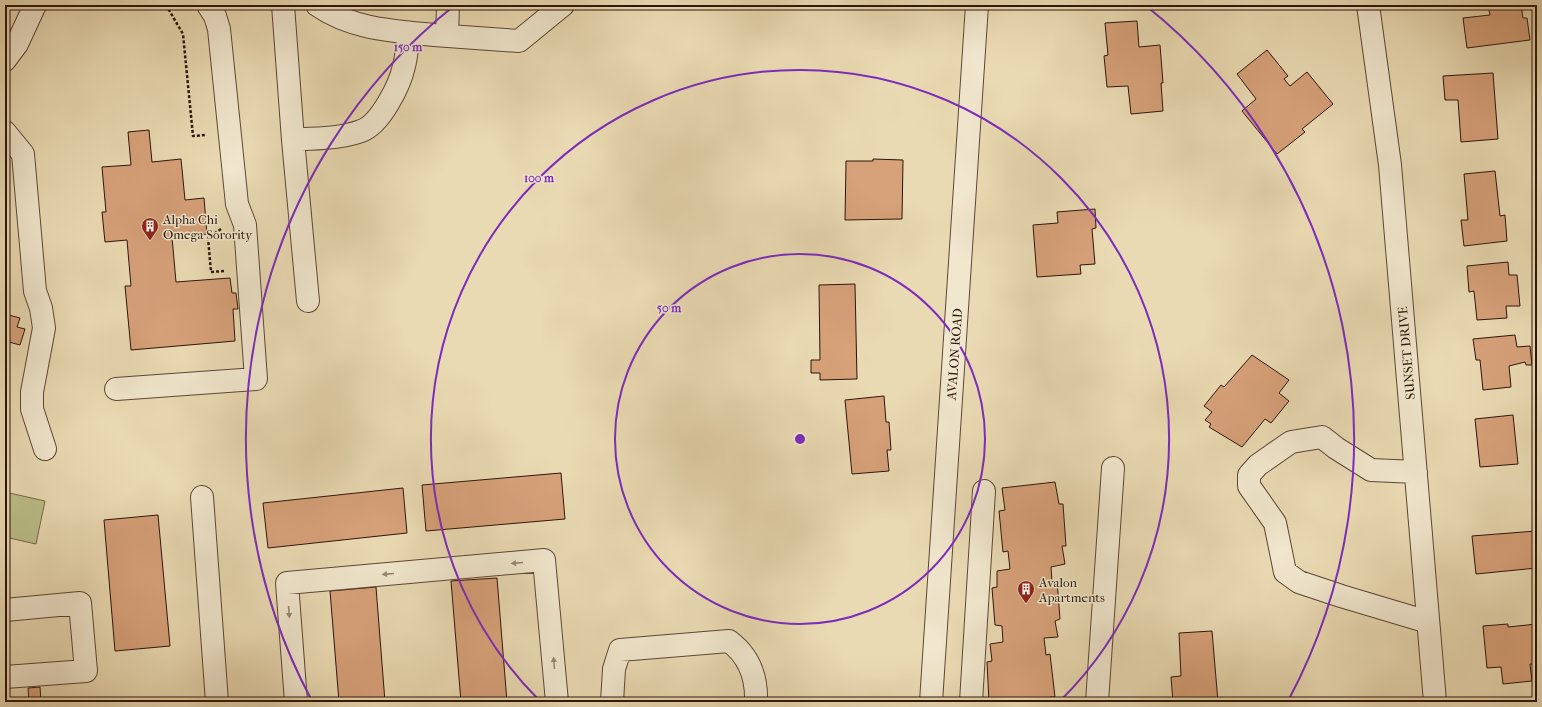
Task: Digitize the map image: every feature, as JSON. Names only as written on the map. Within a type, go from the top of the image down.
[{"type":"street","points":[[5,60],[17,44],[35,5]]},
{"type":"street","points":[[116,389],[256,379],[245,225],[237,204],[219,29],[215,16],[208,5]]},
{"type":"street","points":[[283,5],[293,140],[308,301]]},
{"type":"street","points":[[317,5],[346,21],[374,28],[447,36],[519,41],[563,5]]},
{"type":"street","points":[[447,36],[448,5]]},
{"type":"street","name":"AVALON ROAD","points":[[931,702],[977,5]]},
{"type":"street","name":"SUNSET DRIVE","points":[[1368,5],[1390,165],[1435,702]]},
{"type":"street","points":[[293,140],[351,134],[362,131],[372,125],[380,116],[400,79],[404,66],[408,32]]},
{"type":"street","points":[[5,132],[23,154],[35,291],[41,308],[44,328],[32,392],[32,409],[45,449]]},
{"type":"street","points":[[1416,472],[1371,470],[1336,448],[1322,437],[1291,442],[1258,465],[1249,475],[1249,486],[1275,523],[1285,572],[1299,582],[1327,592],[1428,622]]},
{"type":"street","points":[[1097,702],[1113,468]]},
{"type":"street","points":[[971,702],[984,492]]},
{"type":"street","points":[[202,497],[217,702]]},
{"type":"street","points":[[296,702],[287,583],[544,560],[557,702]]},
{"type":"street","points":[[5,610],[80,604],[86,671],[5,677]]},
{"type":"street","points":[[612,702],[614,669],[620,650],[729,641],[738,648],[746,658],[755,679],[756,702]]},
{"type":"path","points":[[166,5],[184,34],[193,136],[207,135]]},
{"type":"path","points":[[225,271],[211,272],[208,238],[226,225]]},
{"type":"green space","points":[[5,492],[45,501],[36,544],[5,537]]},
{"type":"building","points":[[1488,5],[1521,5],[1523,18],[1527,18],[1530,40],[1467,48],[1463,18],[1490,15]]},
{"type":"building","points":[[1137,21],[1139,47],[1160,45],[1163,83],[1161,83],[1163,111],[1131,114],[1128,86],[1107,87],[1104,56],[1108,55],[1105,23]]},
{"type":"building","points":[[1267,50],[1288,76],[1284,79],[1290,86],[1307,72],[1333,104],[1302,129],[1305,132],[1277,154],[1242,111],[1256,99],[1237,74]]},
{"type":"building","points":[[1493,73],[1498,139],[1461,142],[1458,100],[1445,100],[1443,76]]},
{"type":"building","name":"Alpha Chi Omega Sorority","points":[[149,130],[152,162],[181,159],[185,200],[204,198],[207,234],[172,237],[176,282],[230,278],[232,293],[236,293],[238,309],[233,309],[235,341],[131,350],[125,286],[131,286],[127,240],[105,242],[102,212],[106,212],[102,167],[131,165],[128,132]]},
{"type":"building","points":[[873,159],[903,160],[902,219],[845,220],[846,161],[873,161]]},
{"type":"building","points":[[1495,171],[1500,216],[1505,215],[1507,241],[1464,246],[1461,220],[1468,220],[1464,174]]},
{"type":"building","points":[[1095,209],[1096,228],[1092,229],[1095,264],[1080,265],[1081,274],[1037,277],[1033,225],[1058,223],[1057,212]]},
{"type":"building","points":[[1508,262],[1509,275],[1517,275],[1520,306],[1506,306],[1507,318],[1477,320],[1474,291],[1469,292],[1467,266]]},
{"type":"building","points":[[855,284],[857,379],[820,380],[820,373],[811,373],[811,360],[820,360],[819,285]]},
{"type":"building","points":[[5,314],[20,318],[17,327],[25,329],[20,345],[9,342],[6,357]]},
{"type":"building","points":[[1515,335],[1517,347],[1530,346],[1532,365],[1526,365],[1525,362],[1509,366],[1511,387],[1483,390],[1480,360],[1476,360],[1473,339]]},
{"type":"building","points":[[1252,355],[1289,380],[1279,393],[1289,401],[1271,423],[1265,419],[1242,447],[1209,427],[1211,424],[1205,420],[1212,412],[1204,406],[1221,385],[1224,387]]},
{"type":"building","points":[[884,396],[886,422],[889,422],[891,450],[887,450],[889,471],[852,474],[845,400]]},
{"type":"building","points":[[1513,415],[1518,464],[1480,467],[1475,419]]},
{"type":"building","points":[[561,473],[565,519],[426,531],[422,485]]},
{"type":"building","name":"Avalon Apartments","points":[[1055,482],[1059,504],[1063,504],[1066,546],[1062,546],[1065,564],[1051,567],[1052,582],[1057,581],[1060,619],[1055,621],[1058,637],[1044,638],[1046,655],[1050,654],[1055,697],[1050,697],[1050,702],[989,702],[987,662],[992,661],[990,644],[1003,642],[1002,626],[995,625],[992,588],[997,587],[997,571],[1010,569],[1008,551],[1003,552],[999,511],[1005,510],[1002,488]]},
{"type":"building","points":[[403,488],[407,533],[268,548],[263,503]]},
{"type":"building","points":[[158,515],[170,646],[115,651],[104,520]]},
{"type":"building","points":[[1536,531],[1537,568],[1476,574],[1472,536]]},
{"type":"building","points":[[497,578],[507,702],[461,702],[451,581]]},
{"type":"building","points":[[376,587],[385,702],[339,702],[330,591]]},
{"type":"building","points":[[1508,624],[1508,627],[1537,624],[1537,664],[1530,664],[1532,681],[1503,684],[1501,667],[1487,668],[1483,626]]},
{"type":"building","points":[[1212,631],[1218,702],[1173,702],[1171,677],[1181,676],[1179,633]]},
{"type":"building","points":[[40,687],[41,702],[29,702],[28,688]]},
{"type":"place","name":"Alpha Chi Omega Sorority","points":[[150,241]]},
{"type":"place","name":"Avalon Apartments","points":[[1026,604]]}]
